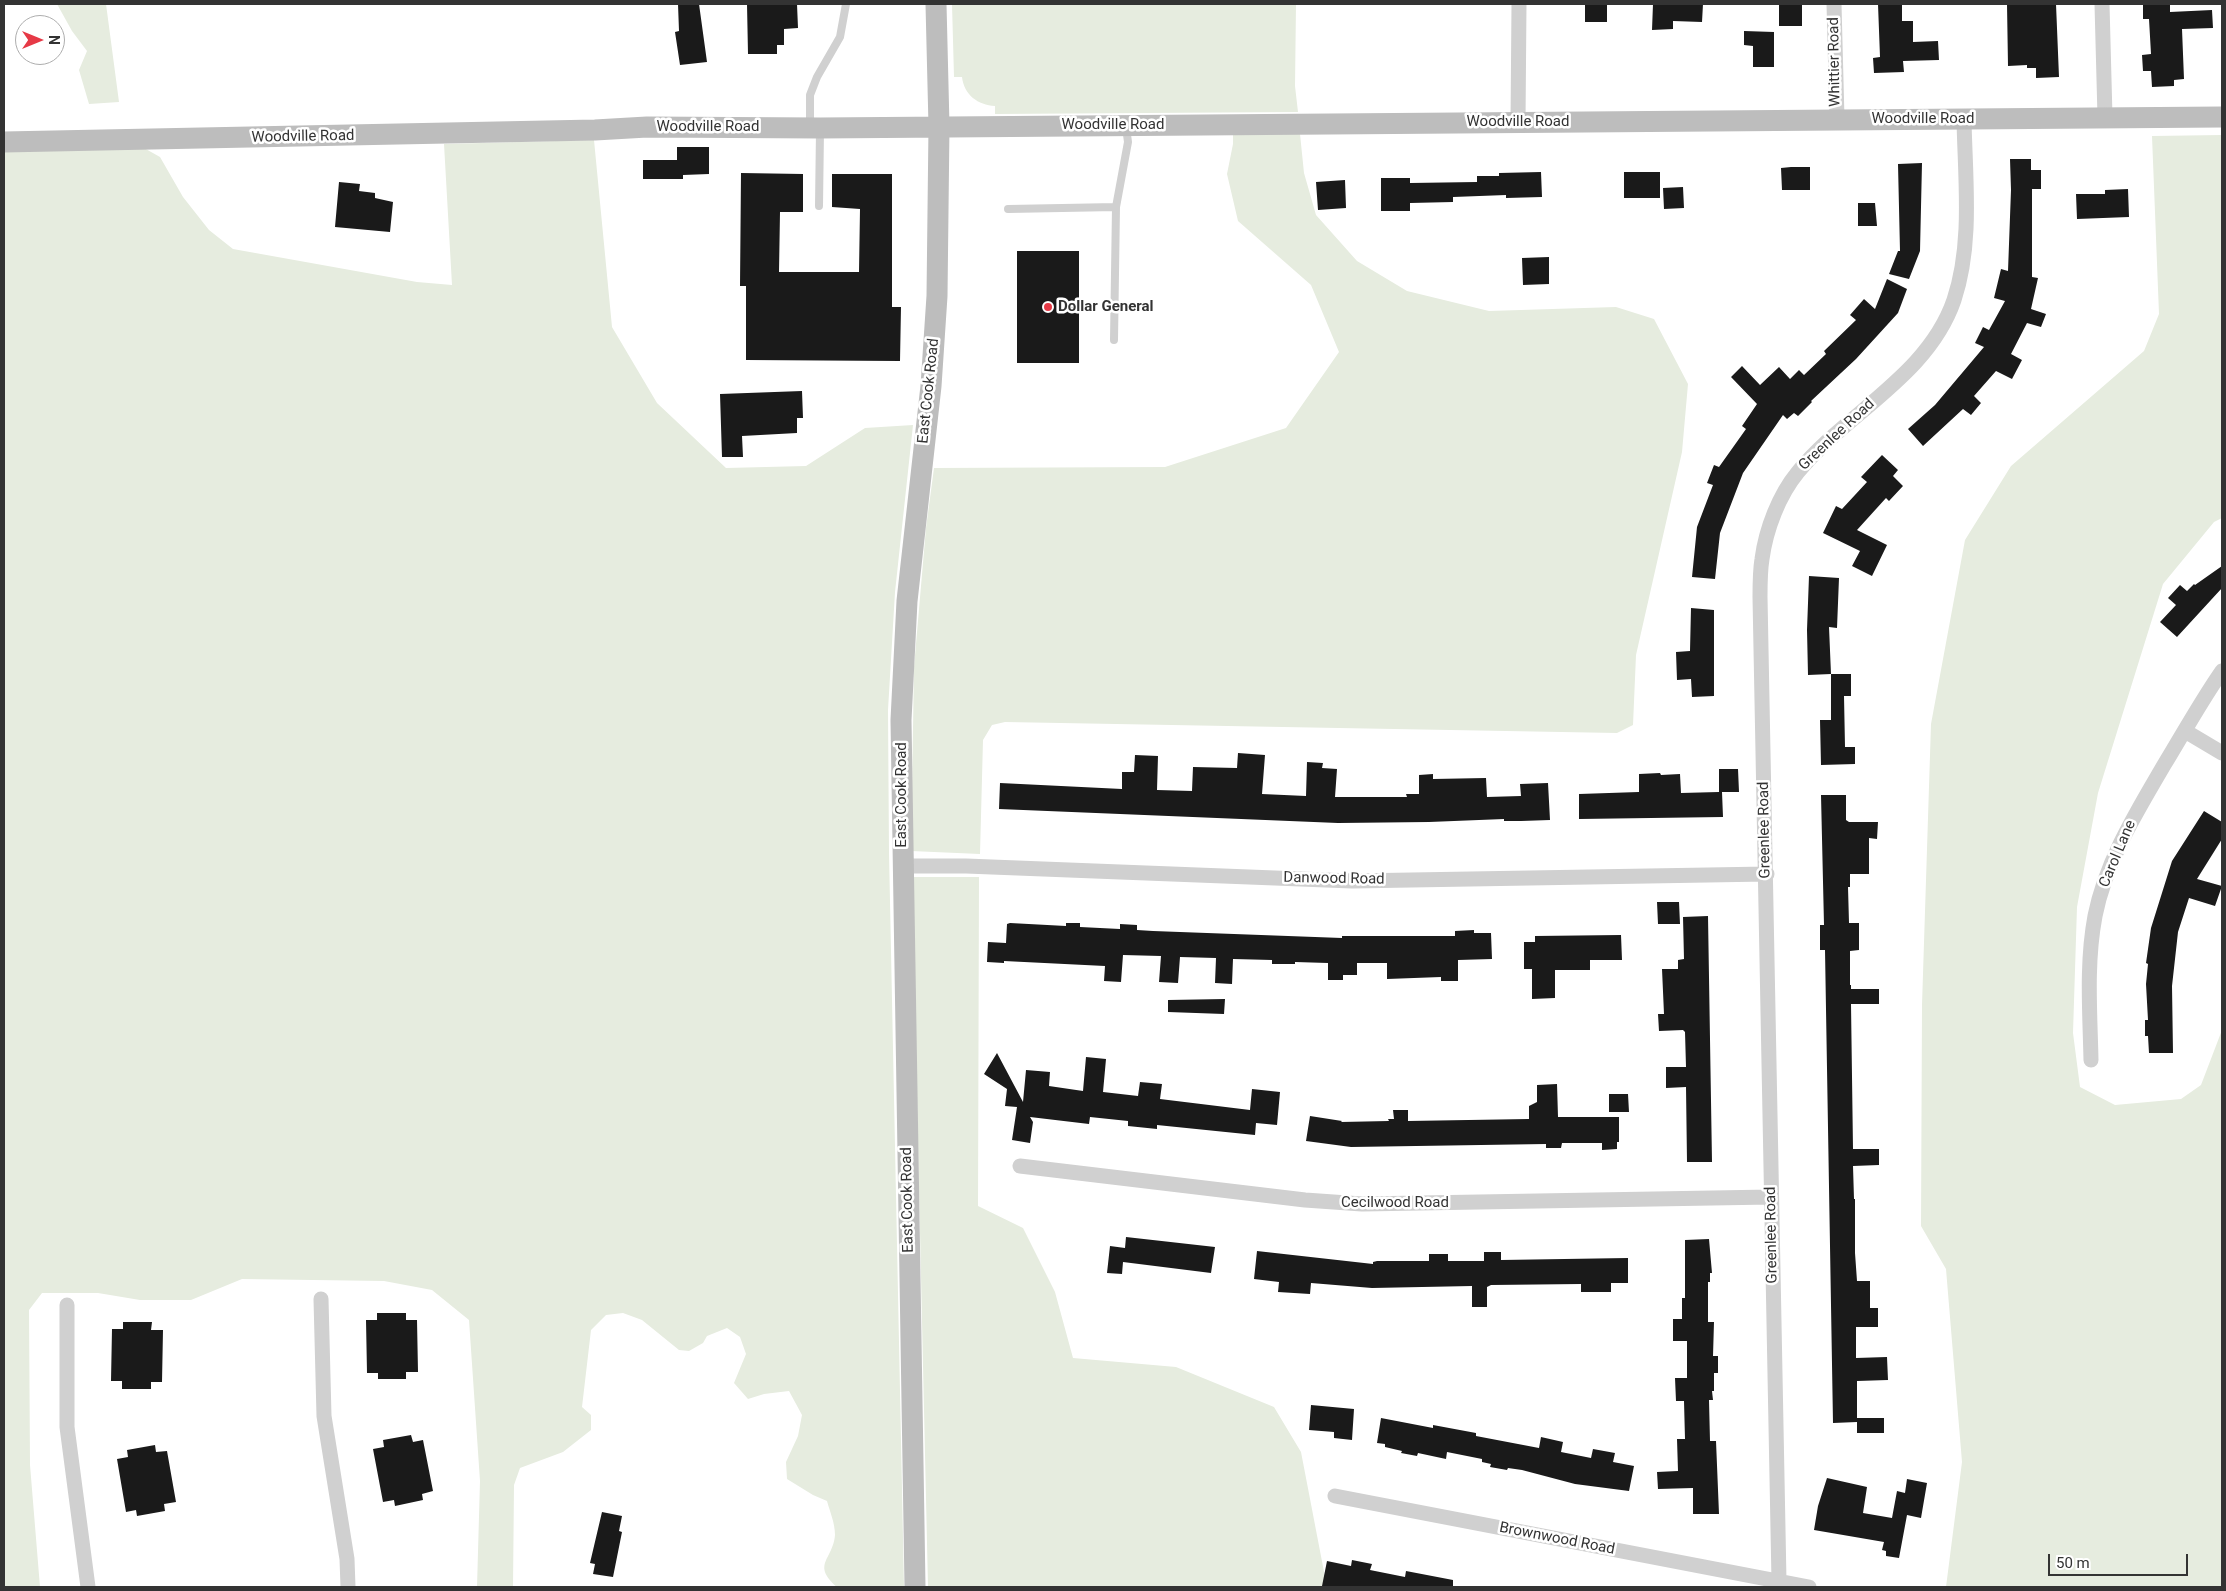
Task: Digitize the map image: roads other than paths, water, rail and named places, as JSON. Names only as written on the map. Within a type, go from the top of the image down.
[{"type":"street","name":"East Cook Road","points":[[915,1587],[901,759],[903,661],[914,527],[935,332],[939,240],[936,4]]},
{"type":"street","points":[[1518,4],[1518,122]]},
{"type":"street","name":"Whittier Road","points":[[1834,4],[1837,120]]},
{"type":"street","points":[[2102,4],[2105,117]]},
{"type":"street","name":"Woodville Road","points":[[4,142],[585,130],[647,127],[815,128],[2222,117]]},
{"type":"street","name":"Greenlee Road","points":[[1779,1582],[1760,597],[1762,559],[1770,527],[1780,501],[1797,473],[1922,355],[1941,328],[1954,301],[1961,273],[1965,242],[1964,119]]},
{"type":"street","name":"Carol Lane","points":[[2091,1060],[2090,951],[2103,888],[2121,842],[2185,730],[2222,671]]},
{"type":"street","points":[[2185,730],[2222,753]]},
{"type":"street","name":"Danwood Road","points":[[902,866],[966,866],[1352,881],[1766,874]]},
{"type":"street","name":"Cecilwood Road","points":[[1020,1166],[1305,1200],[1362,1204],[1772,1197]]},
{"type":"street","points":[[321,1299],[324,1416],[347,1559],[348,1587]]},
{"type":"street","points":[[67,1305],[68,1427],[88,1587]]},
{"type":"street","name":"Brownwood Road","points":[[1335,1496],[1779,1582]]},
{"type":"street","points":[[1779,1582],[1809,1587]]},
{"type":"lane","points":[[819,206],[815,128],[810,95],[816,77],[840,37],[846,4]]},
{"type":"lane","points":[[1114,340],[1116,207],[1128,142],[1126,125]]},
{"type":"lane","points":[[1008,209],[1116,207]]},
{"type":"place","name":"Dollar General","points":[[1048,307]]}]
